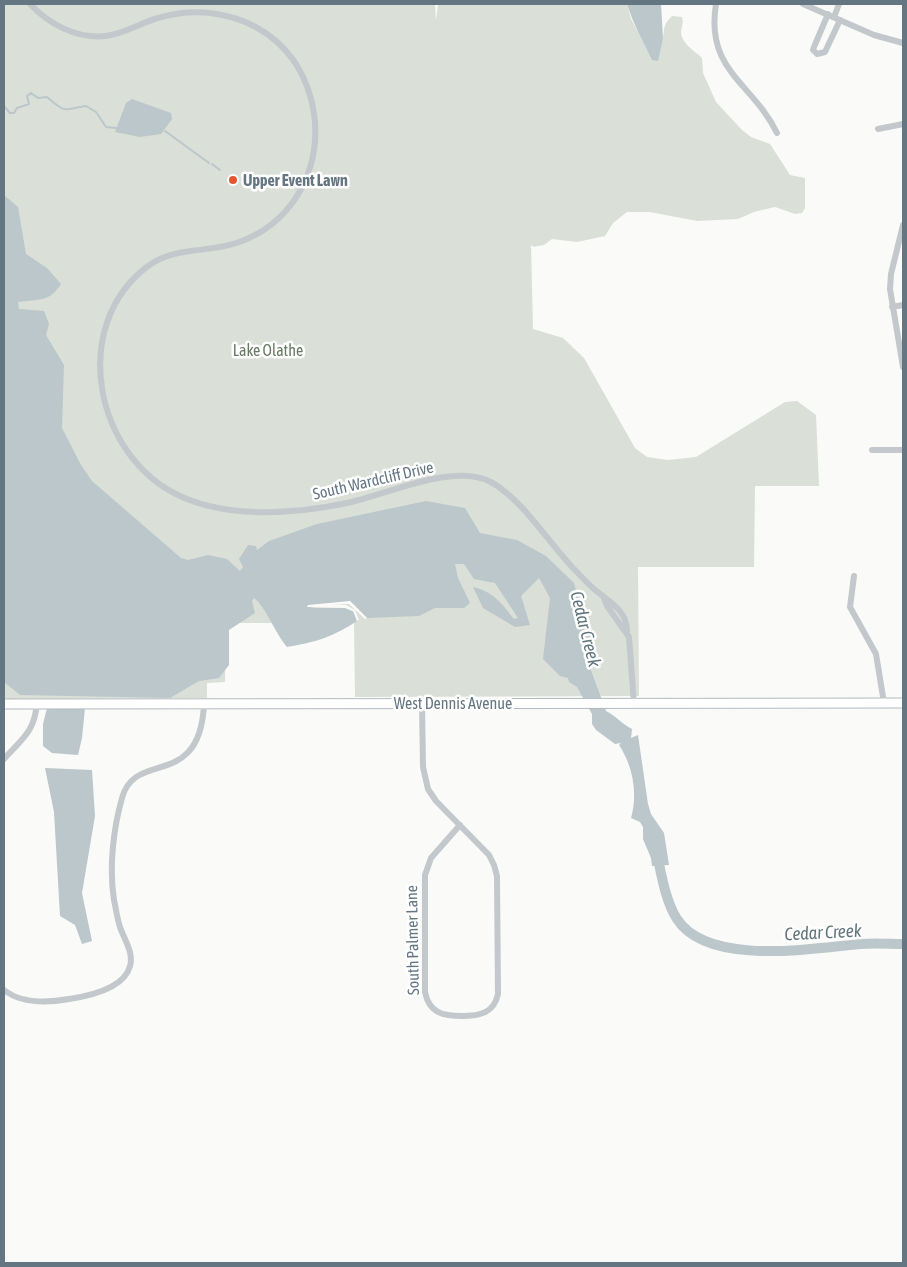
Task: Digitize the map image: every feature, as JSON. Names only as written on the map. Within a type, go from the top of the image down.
[{"type":"street","name":"South Wardcliff Drive","points":[[30,4],[56,25],[90,37],[115,35],[156,18],[186,12],[212,12],[234,18],[261,31],[288,53],[303,77],[313,104],[316,143],[311,169],[297,197],[278,219],[242,242],[216,248],[178,252],[156,261],[148,266],[129,285],[111,312],[100,357],[104,403],[111,424],[123,446],[141,469],[162,487],[187,499],[218,508],[253,511],[294,511],[335,506],[445,477],[469,476],[484,478],[496,484],[514,500],[559,554],[603,596],[621,627],[627,631],[630,646],[634,704]]},
{"type":"street","points":[[716,4],[715,33],[726,65],[733,77],[765,112],[777,132]]},
{"type":"street","points":[[803,4],[874,35],[903,43]]},
{"type":"street","points":[[834,17],[814,47],[813,50],[817,54],[825,52],[839,4]]},
{"type":"street","points":[[878,129],[903,124]]},
{"type":"street","points":[[903,225],[891,274],[892,307],[903,367]]},
{"type":"street","points":[[892,307],[903,305]]},
{"type":"street","points":[[872,450],[903,450]]},
{"type":"street","points":[[854,576],[850,607],[876,654],[884,703]]},
{"type":"street","points":[[4,759],[30,730],[36,715],[36,702]]},
{"type":"street","name":"West Dennis Avenue","points":[[4,704],[36,702],[204,704],[903,703]]},
{"type":"street","points":[[4,990],[16,997],[28,1000],[69,1000],[102,991],[122,979],[128,972],[130,954],[118,921],[112,878],[116,829],[122,796],[129,784],[141,774],[173,764],[187,754],[199,735],[204,704]]},
{"type":"street","points":[[422,704],[425,782],[436,801],[460,825]]},
{"type":"street","name":"South Palmer Lane","points":[[460,825],[489,854],[497,876],[498,988],[494,1006],[477,1016],[439,1014],[427,1001],[425,875],[431,858],[460,825]]},
{"type":"green space","name":"Lake Olathe","points":[[4,4],[435,4],[436,21],[438,4],[627,4],[631,19],[652,59],[662,41],[665,26],[669,20],[672,16],[682,17],[682,37],[686,44],[702,58],[703,73],[716,102],[751,137],[770,144],[790,175],[805,178],[805,208],[802,213],[795,214],[775,207],[754,212],[738,219],[697,221],[650,212],[627,212],[613,223],[605,236],[577,242],[552,239],[544,245],[534,247],[531,245],[533,329],[563,338],[584,358],[635,448],[647,457],[668,460],[696,457],[785,402],[797,401],[816,415],[819,486],[755,486],[754,567],[638,567],[639,696],[355,697],[354,623],[226,623],[225,682],[207,683],[207,698],[4,699]]},
{"type":"water","points":[[627,4],[661,4],[663,38],[658,61],[652,60]]},
{"type":"water","points":[[132,99],[171,113],[172,119],[161,134],[140,137],[115,132],[126,103]]},
{"type":"water","points":[[4,195],[18,207],[26,254],[47,268],[61,284],[57,290],[47,297],[18,302],[19,309],[44,311],[49,324],[46,335],[64,365],[62,428],[81,465],[92,481],[181,558],[188,560],[208,555],[227,559],[240,571],[243,567],[239,559],[248,545],[256,546],[257,550],[269,541],[317,524],[426,501],[465,508],[480,533],[517,540],[546,556],[574,583],[584,620],[594,638],[589,665],[606,711],[632,729],[631,738],[638,735],[648,804],[651,814],[664,833],[669,865],[652,866],[651,858],[643,839],[643,827],[640,822],[631,818],[634,799],[633,780],[628,762],[619,745],[621,743],[615,744],[596,730],[592,724],[592,714],[577,687],[569,682],[568,678],[560,676],[543,659],[550,598],[539,578],[521,596],[530,625],[515,627],[483,608],[473,587],[492,595],[514,619],[518,618],[495,583],[474,579],[464,564],[455,564],[458,578],[470,603],[464,608],[435,608],[419,616],[367,618],[350,601],[310,608],[345,608],[354,612],[357,621],[341,631],[324,638],[287,647],[278,635],[263,607],[254,598],[252,601],[255,613],[229,630],[229,665],[219,678],[199,681],[170,698],[20,695],[4,682]]},
{"type":"water","points":[[47,708],[85,708],[78,755],[52,753],[43,746],[43,724]]},
{"type":"water","points":[[45,768],[92,770],[95,816],[82,893],[92,941],[82,944],[75,925],[60,916],[54,812]]},
{"type":"pier","points":[[350,601],[367,618],[365,619],[349,604],[332,605],[346,605],[355,610],[359,620],[357,621],[353,611],[345,608],[307,607],[308,605]]},
{"type":"waterway","points":[[4,106],[10,113],[14,113],[17,108],[29,104],[27,96],[31,93],[38,98],[47,97],[63,109],[86,106],[96,112],[106,127],[116,128]]},
{"type":"waterway","points":[[165,131],[209,163]]},
{"type":"waterway","points":[[212,164],[220,170]]},
{"type":"waterway","name":"Cedar Creek","points":[[657,854],[667,896],[677,919],[692,934],[712,944],[736,949],[763,951],[790,951],[866,944],[903,944]]},
{"type":"place","name":"Upper Event Lawn","points":[[233,180]]}]
